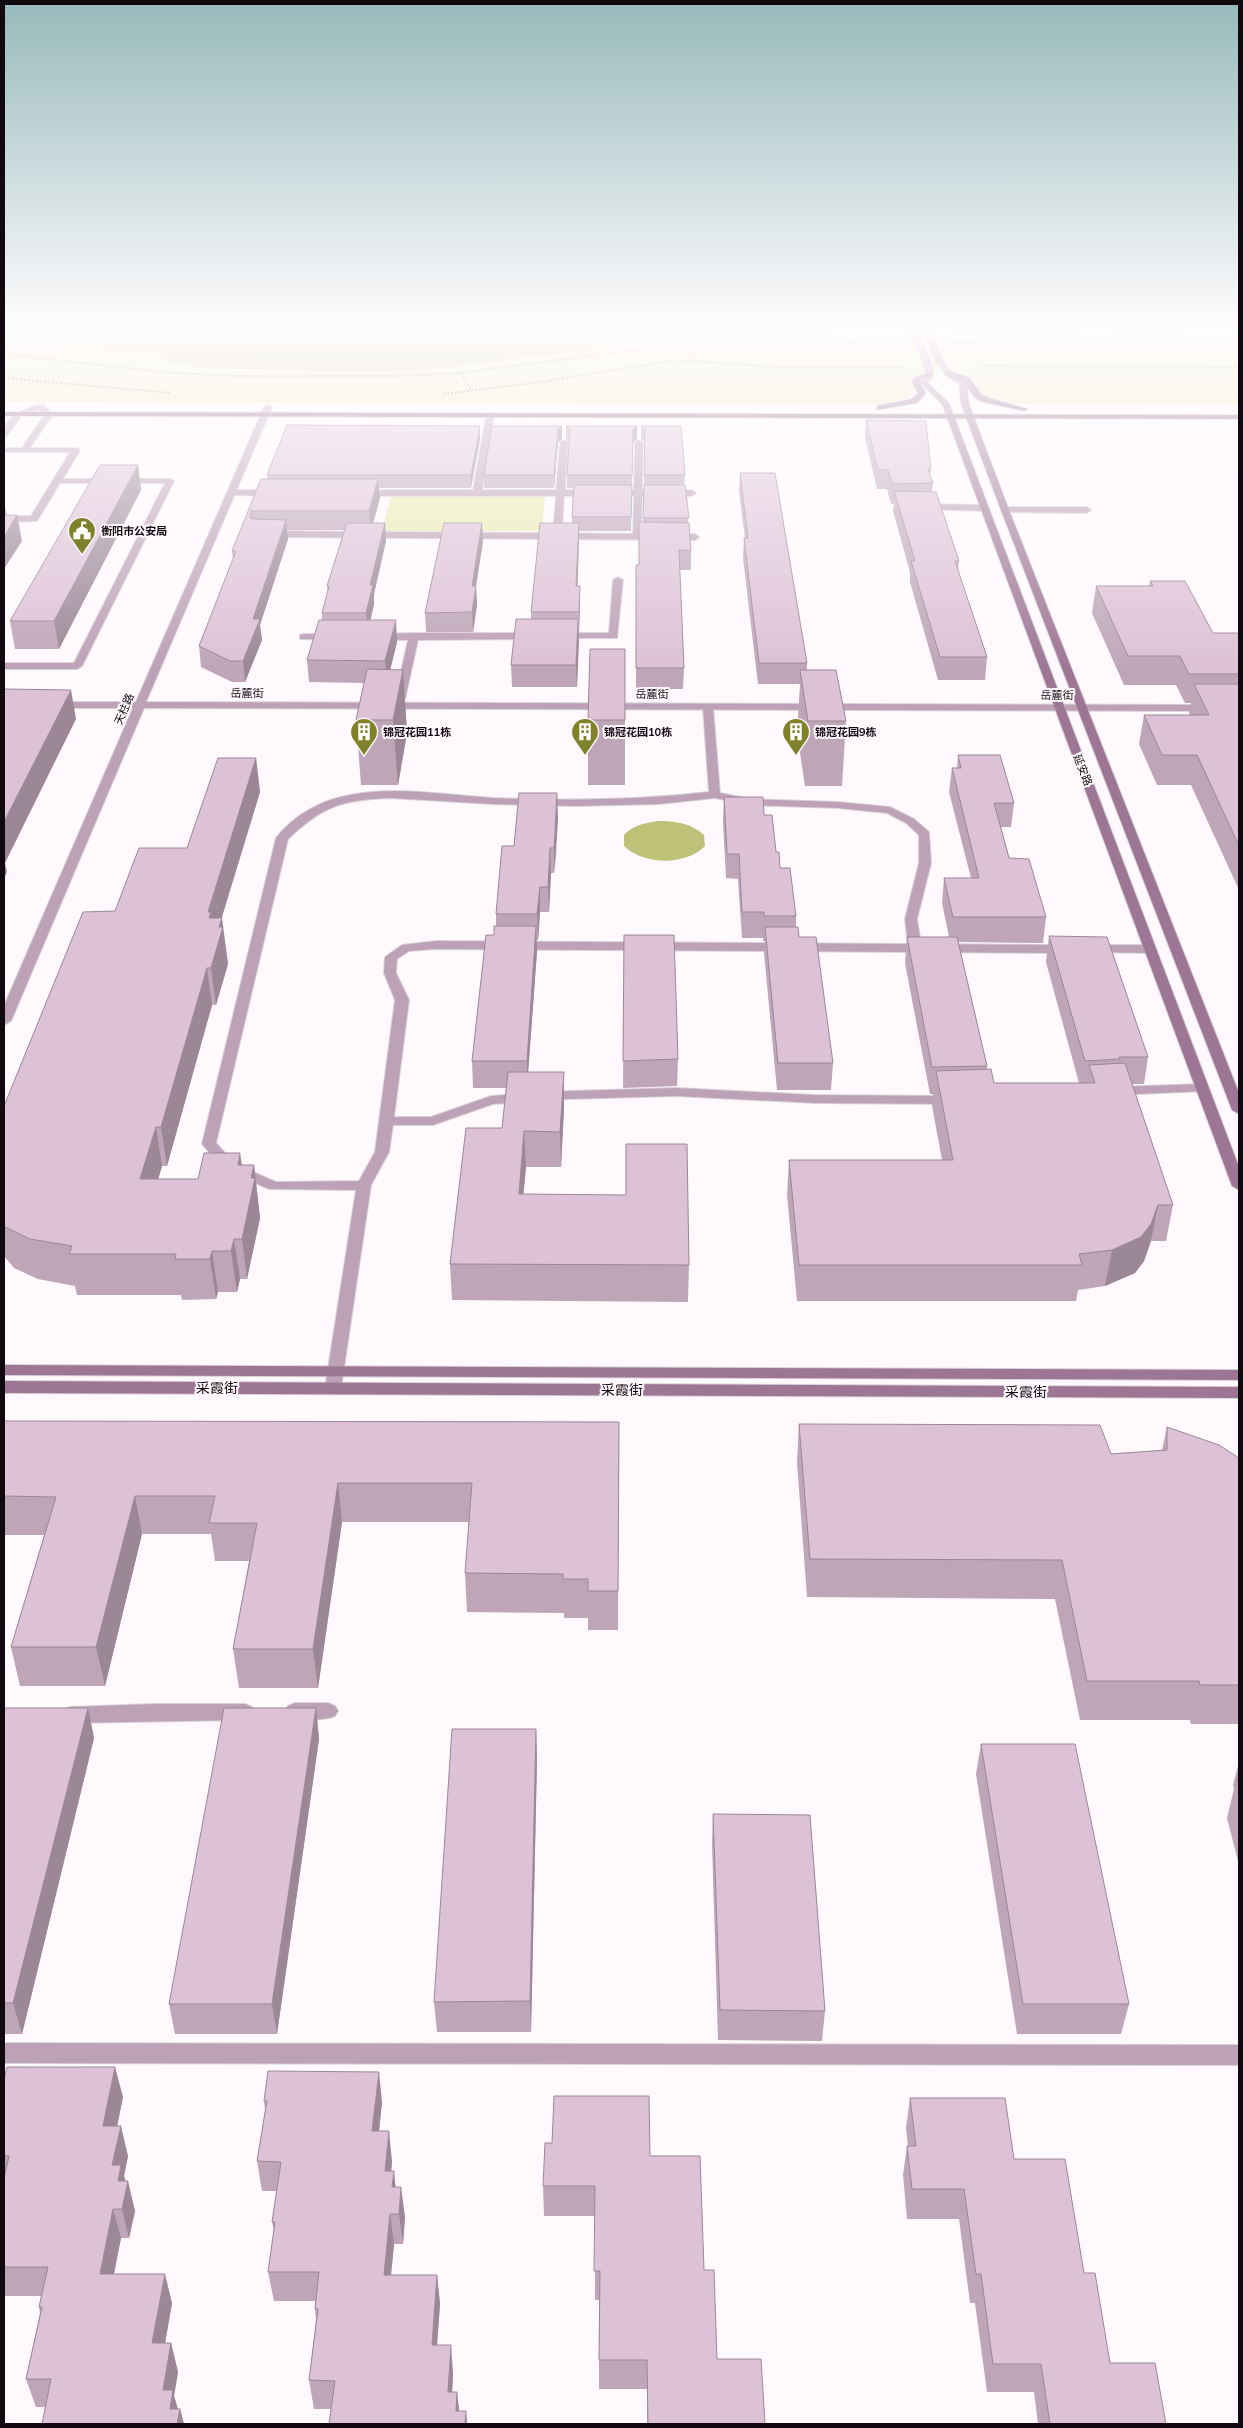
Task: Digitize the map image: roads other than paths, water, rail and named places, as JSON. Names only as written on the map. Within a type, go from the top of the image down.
[{"type":"main road","name":"延安路","points":[[960,443],[1239,1186]]},
{"type":"main road","name":"延安路","points":[[980,443],[1079,705],[1239,1110]]},
{"type":"main road","name":"采霞街","points":[[4,1370],[1239,1375]]},
{"type":"main road","name":"采霞街","points":[[4,1387],[1239,1392]]},
{"type":"street","points":[[24,450],[29,443]]},
{"type":"street","name":"天柱路","points":[[4,1021],[252,443]]},
{"type":"street","points":[[477,493],[485,443]]},
{"type":"street","points":[[557,536],[564,443]]},
{"type":"street","points":[[637,536],[639,443]]},
{"type":"street","points":[[4,450],[76,450],[34,519],[4,519]]},
{"type":"street","points":[[4,666],[77,666],[170,481],[57,481]]},
{"type":"street","points":[[231,492],[280,493]]},
{"type":"street","points":[[349,493],[692,493]]},
{"type":"street","points":[[915,507],[984,508]]},
{"type":"street","points":[[1005,510],[1087,510]]},
{"type":"street","points":[[257,534],[695,537]]},
{"type":"street","points":[[368,636],[614,636],[618,580]]},
{"type":"street","points":[[399,701],[414,636]]},
{"type":"street","points":[[303,637],[340,637]]},
{"type":"street","name":"岳麓街","points":[[141,703],[399,701],[1059,705]]},
{"type":"street","name":"岳麓街","points":[[43,703],[708,707],[1239,702]]},
{"type":"street","name":"岳麓街","points":[[1079,705],[1239,708]]},
{"type":"street","points":[[708,707],[715,795]]},
{"type":"street","points":[[364,1185],[274,1186],[230,1167],[209,1144],[282,838],[300,821],[328,804],[356,796],[589,803],[659,802],[715,795],[750,802],[838,805],[890,810],[910,821],[925,834],[925,863],[911,919],[915,948]]},
{"type":"street","points":[[333,1388],[364,1185],[382,1152],[402,1000],[390,973],[391,957],[406,948],[436,945],[1150,949]]},
{"type":"street","points":[[1104,1091],[1202,1088]]},
{"type":"street","points":[[386,1121],[433,1121],[490,1100],[569,1095],[676,1092],[815,1099],[962,1099]]},
{"type":"street","points":[[54,1716],[153,1712],[328,1711]]},
{"type":"street","points":[[4,2053],[1239,2055]]},
{"type":"place","name":"衡阳市公安局","points":[[82,555]]},
{"type":"place","name":"锦冠花园11栋","points":[[364,756]]},
{"type":"place","name":"锦冠花园10栋","points":[[585,756]]},
{"type":"place","name":"锦冠花园9栋","points":[[796,756]]}]
